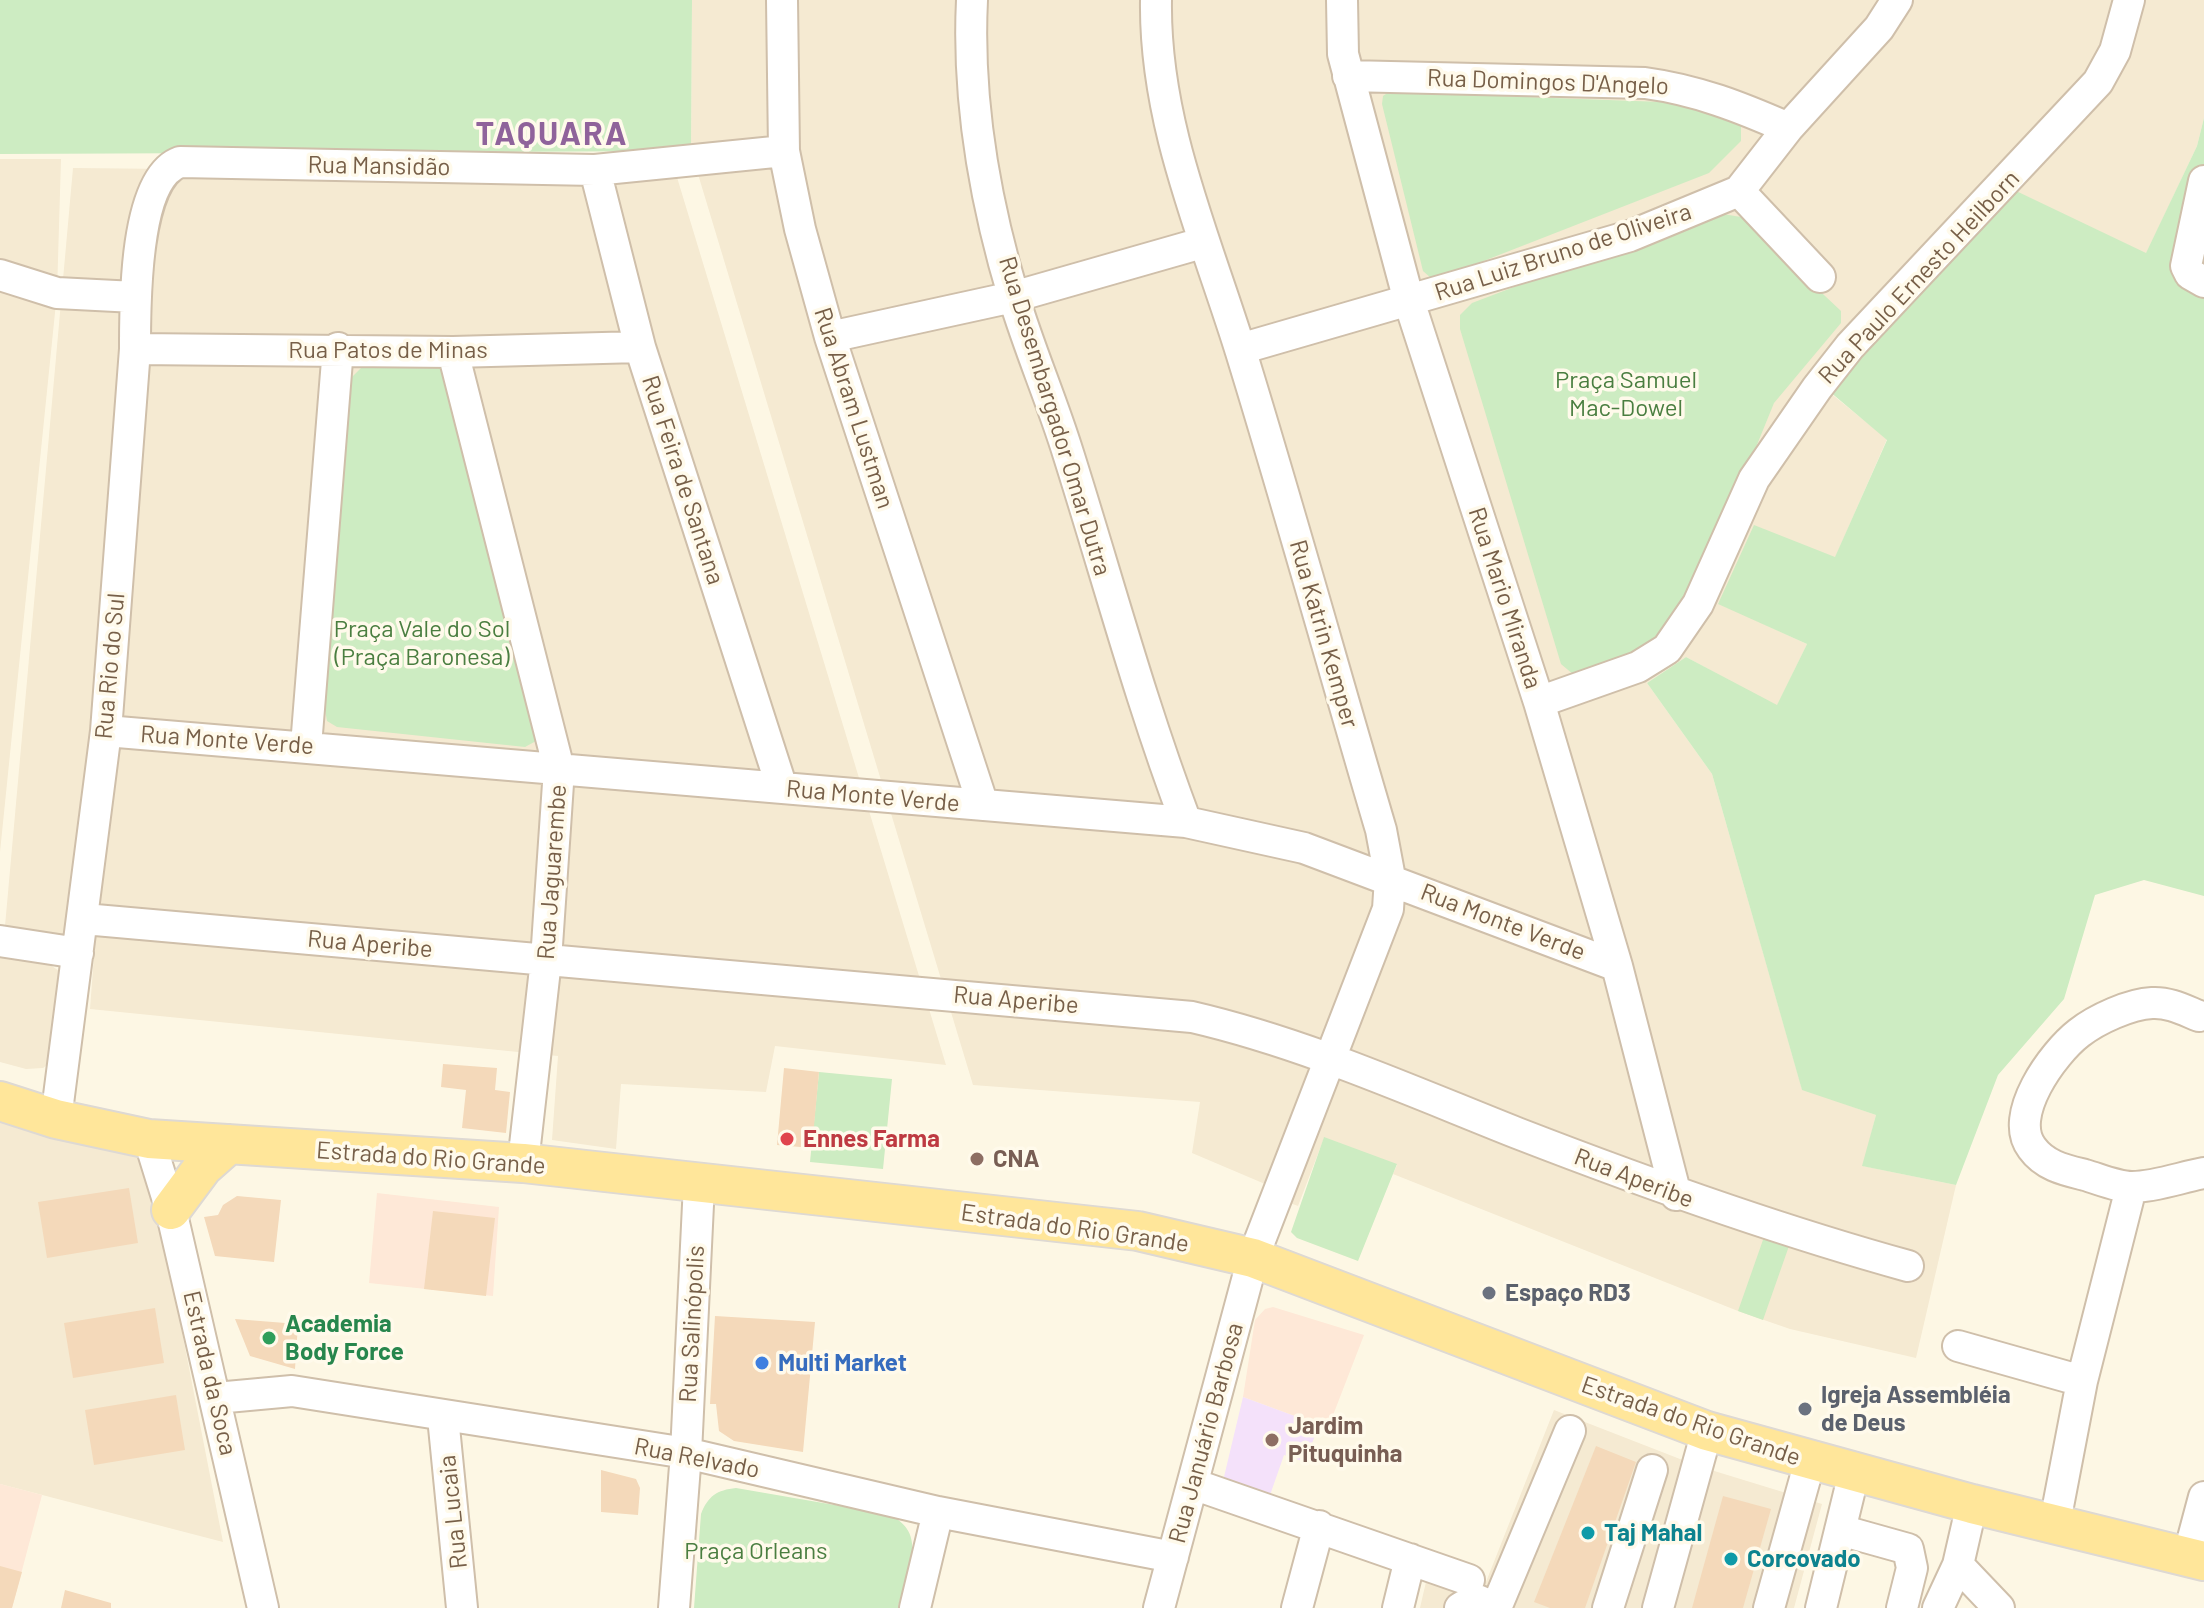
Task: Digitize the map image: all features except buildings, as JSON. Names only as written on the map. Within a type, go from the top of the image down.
[{"type":"main road","name":"Estrada do Rio Grande","points":[[0,1101],[56,1119],[149,1139],[523,1163],[1138,1231],[1253,1258],[1707,1431],[1972,1504],[2196,1559]]},
{"type":"main road","points":[[171,1210],[203,1167],[229,1144]]},
{"type":"street","name":"Rua Abram Lustman","points":[[782,0],[784,151],[800,229],[830,337],[983,805]]},
{"type":"street","name":"Rua Desembargador Omar Dutra","points":[[972,0],[970,77],[976,132],[1013,297],[1067,449],[1158,750],[1186,822]]},
{"type":"street","name":"Rua Katrin Kemper","points":[[1156,0],[1155,46],[1168,118],[1202,243],[1240,349],[1381,830],[1390,878],[1388,909],[1253,1258]]},
{"type":"street","name":"Rua Mario Miranda","points":[[1342,0],[1343,54],[1409,301],[1539,702],[1617,966],[1676,1195]]},
{"type":"street","name":"Rua Luiz Bruno de Oliveira","points":[[1240,349],[1630,236],[1739,191],[1788,128],[1879,28],[1897,0]]},
{"type":"street","name":"Rua Paulo Ernesto Heilborn","points":[[1539,702],[1638,667],[1667,649],[1681,633],[1698,604],[1754,479],[1788,425],[1850,346],[2098,82],[2115,51],[2129,0]]},
{"type":"street","name":"Rua Domingos D'Angelo","points":[[1348,76],[1645,83],[1723,99],[1788,128]]},
{"type":"street","name":"Rua Mansidão","points":[[147,211],[158,178],[180,162],[595,170],[784,151]]},
{"type":"street","name":"Rua Feira de Santana","points":[[595,170],[640,347],[782,788]]},
{"type":"street","points":[[2204,181],[2186,266],[2190,274],[2204,282]]},
{"type":"street","points":[[1739,191],[1820,277]]},
{"type":"street","name":"Rua Rio do Sul","points":[[56,1119],[106,731],[135,349],[135,297],[147,211]]},
{"type":"street","points":[[830,337],[1013,297],[1202,243]]},
{"type":"street","points":[[0,275],[57,293],[135,297]]},
{"type":"street","name":"Rua Patos de Minas","points":[[135,349],[338,348],[453,352],[640,347]]},
{"type":"street","points":[[306,746],[338,348]]},
{"type":"street","name":"Rua Jaguarembe","points":[[453,352],[559,769],[546,960],[523,1163]]},
{"type":"street","name":"Rua Monte Verde","points":[[106,731],[1186,822],[1304,848],[1617,966]]},
{"type":"street","name":"Rua Aperibe","points":[[84,919],[1192,1017],[1237,1027],[1328,1059],[1676,1195],[1787,1232],[1908,1266]]},
{"type":"street","points":[[0,941],[78,953]]},
{"type":"street","points":[[2199,1016],[2172,1006],[2151,1003],[2125,1010],[2090,1027],[2079,1033],[2054,1061],[2026,1109],[2030,1146],[2043,1161],[2061,1169],[2131,1188],[2204,1173]]},
{"type":"street","name":"Estrada da Soca","points":[[149,1139],[171,1210],[263,1608]]},
{"type":"street","name":"Rua Salinópolis","points":[[674,1608],[686,1453],[699,1184]]},
{"type":"street","points":[[2055,1522],[2082,1381],[2131,1188]]},
{"type":"street","name":"Rua Januário Barbosa","points":[[1159,1608],[1253,1258]]},
{"type":"street","points":[[1958,1346],[2082,1381]]},
{"type":"street","name":"Rua Relvado","points":[[216,1398],[292,1391],[686,1453],[938,1512],[1173,1557]]},
{"type":"street","name":"Rua Lucaia","points":[[443,1417],[462,1608]]},
{"type":"street","points":[[1193,1484],[1410,1559],[1464,1594],[1496,1608],[1509,1604],[1570,1431]]},
{"type":"street","points":[[1658,1608],[1707,1431]]},
{"type":"street","points":[[1769,1608],[1810,1461]]},
{"type":"street","points":[[1608,1608],[1652,1470]]},
{"type":"street","points":[[1821,1608],[1854,1473]]},
{"type":"street","points":[[2196,1559],[2204,1497]]},
{"type":"street","points":[[1938,1608],[1958,1565],[1972,1504]]},
{"type":"street","points":[[915,1608],[938,1512]]},
{"type":"street","points":[[1297,1608],[1319,1526]]},
{"type":"street","points":[[1840,1530],[1908,1549],[1912,1568],[1902,1608]]},
{"type":"street","points":[[1398,1608],[1410,1559]]},
{"type":"street","points":[[1958,1565],[1999,1608]]},
{"type":"shaded area","points":[[692,0],[2204,0],[2204,118],[2197,146],[2146,254],[1829,392],[1887,439],[1835,558],[1718,603],[1807,644],[1777,706],[1686,657],[1647,683],[1712,774],[1802,1089],[1876,1115],[1863,1166],[1956,1185],[1916,1358],[1790,1329],[1738,1311],[1393,1174],[1397,1165],[1324,1138],[1298,1206],[1263,1193],[1265,1184],[1192,1153],[1200,1102],[973,1085],[691,151]]},
{"type":"shaded area","points":[[0,159],[61,159],[57,293],[0,852]]},
{"type":"shaded area","points":[[73,168],[676,174],[946,1065],[775,1046],[766,1092],[621,1084],[616,1149],[552,1140],[558,1056],[90,1009],[95,942],[5,926]]},
{"type":"shaded area","points":[[0,956],[49,964],[62,973],[51,1062],[43,1068],[26,1069],[0,1062]]},
{"type":"shaded area","points":[[0,1119],[138,1154],[150,1168],[223,1542],[0,1484]]},
{"type":"shaded area","points":[[377,1193],[499,1207],[493,1296],[369,1283]]},
{"type":"shaded area","points":[[1273,1307],[1364,1335],[1330,1423],[1319,1425],[1243,1397],[1255,1320],[1265,1309]]},
{"type":"shaded area","name":"Jardim Pituquinha","points":[[1243,1397],[1319,1425],[1305,1462],[1284,1455],[1269,1498],[1223,1481]]},
{"type":"shaded area","points":[[1554,1410],[1698,1466],[1822,1504],[1794,1608],[1420,1608],[1428,1573],[1482,1592]]},
{"type":"shaded area","points":[[0,1484],[42,1495],[12,1608],[0,1608]]},
{"type":"green space","points":[[0,0],[692,0],[691,151],[0,154]]},
{"type":"green space","points":[[1389,92],[1690,103],[1731,114],[1741,125],[1741,141],[1709,173],[1440,278],[1431,278],[1423,271],[1382,104],[1383,96]]},
{"type":"green space","points":[[2204,118],[2204,896],[2144,880],[2095,895],[2064,999],[1998,1075],[1956,1185],[1862,1166],[1876,1115],[1802,1090],[1712,774],[1647,683],[1686,657],[1777,705],[1807,644],[1718,604],[1754,525],[1835,557],[1887,440],[1829,391],[2012,189],[2146,253],[2197,146]]},
{"type":"green space","name":"Praça Samuel Mac-Dowel","points":[[1711,212],[1741,217],[1841,311],[1841,323],[1774,403],[1686,619],[1665,642],[1574,675],[1561,664],[1460,329],[1460,315],[1472,303]]},
{"type":"green space","name":"Praça Vale do Sol (Praça Baronesa)","points":[[362,367],[440,368],[449,372],[537,730],[536,741],[525,747],[337,727],[327,721],[325,710],[350,379]]},
{"type":"green space","points":[[819,1072],[892,1079],[883,1169],[810,1162]]},
{"type":"green space","points":[[1324,1137],[1397,1164],[1358,1261],[1297,1238],[1291,1232]]},
{"type":"green space","points":[[1764,1237],[1789,1246],[1763,1320],[1738,1311]]},
{"type":"green space","name":"Praça Orleans","points":[[736,1488],[887,1514],[900,1522],[908,1531],[912,1554],[898,1608],[694,1608],[701,1514],[714,1495]]},
{"type":"place","name":"Ennes Farma","points":[[787,1139]]},
{"type":"place","name":"CNA","points":[[977,1159]]},
{"type":"place","name":"Espaço RD3","points":[[1489,1293]]},
{"type":"place","name":"Academia Body Force","points":[[269,1338]]},
{"type":"place","name":"Multi Market","points":[[762,1363]]},
{"type":"place","name":"Igreja Assembléia de Deus","points":[[1805,1409]]},
{"type":"place","name":"Jardim Pituquinha","points":[[1272,1440]]},
{"type":"place","name":"Taj Mahal","points":[[1588,1533]]},
{"type":"place","name":"Corcovado","points":[[1731,1559]]},
{"type":"district","name":"TAQUARA","points":[[552,134]]}]
